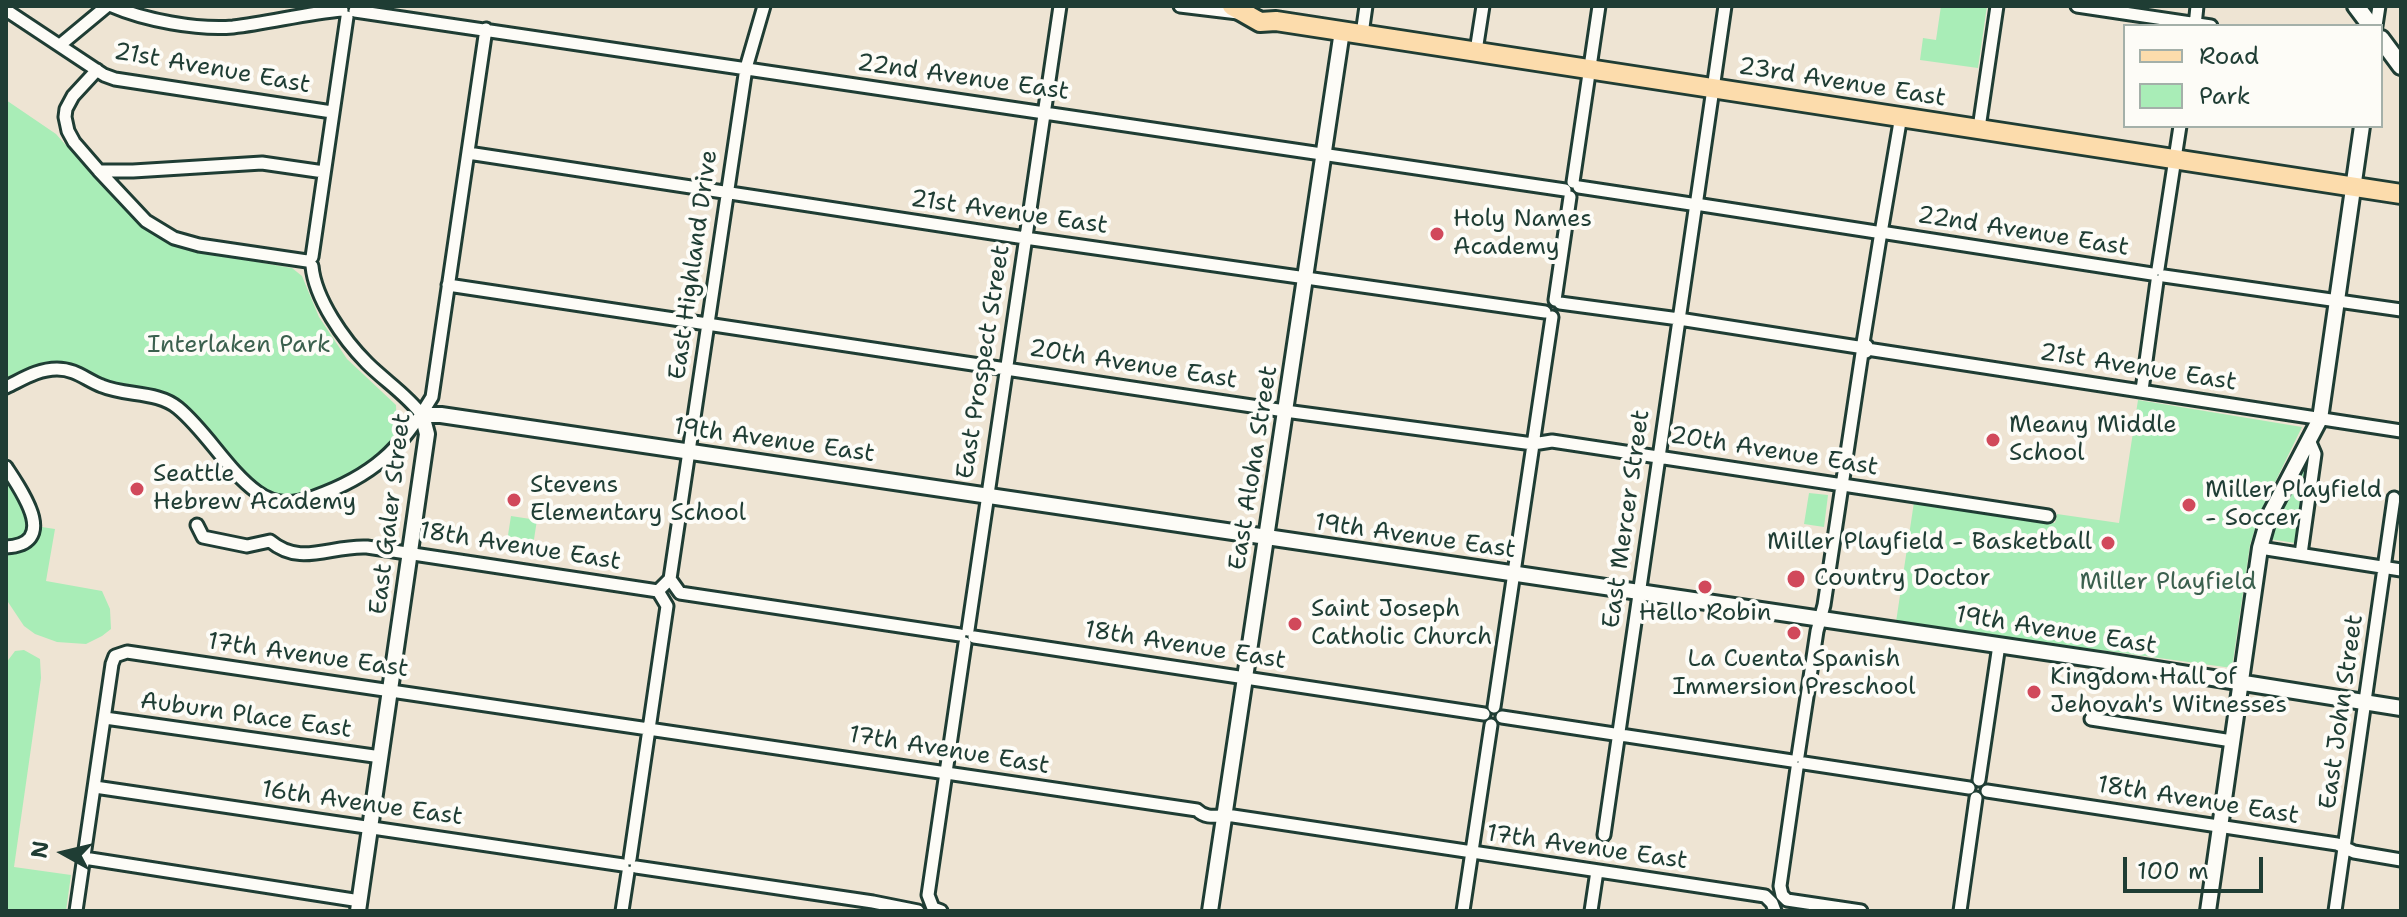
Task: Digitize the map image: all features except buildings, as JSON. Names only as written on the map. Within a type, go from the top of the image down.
[{"type":"main road","points":[[2356,6],[2372,24]]},
{"type":"main road","name":"23rd Avenue East","points":[[1241,8],[1260,22],[1276,21],[1476,51],[2401,194]]},
{"type":"main road","points":[[2383,41],[2400,61]]},
{"type":"street","name":"22nd Avenue East","points":[[109,6],[142,16],[204,27],[231,27],[348,10],[1323,155],[1696,204],[2401,310]]},
{"type":"street","points":[[60,45],[109,6]]},
{"type":"street","name":"East Highland Drive","points":[[670,579],[746,68],[764,6]]},
{"type":"street","name":"East Prospect Street","points":[[935,908],[928,895],[1060,6]]},
{"type":"street","name":"23rd Avenue East","points":[[1180,6],[1241,8]]},
{"type":"street","points":[[1362,34],[1366,6]]},
{"type":"street","points":[[1476,51],[1483,6]]},
{"type":"street","points":[[1489,711],[1500,710],[1502,717],[1499,723],[1491,725],[1486,722],[1514,574],[1548,314],[1559,312],[1557,302],[1599,6]]},
{"type":"street","name":"East Mercer Street","points":[[1604,835],[1725,6]]},
{"type":"street","points":[[1979,128],[1997,6]]},
{"type":"street","points":[[2077,6],[2189,24]]},
{"type":"street","name":"21st Avenue East","points":[[6,10],[115,79],[332,112]]},
{"type":"street","points":[[6,387],[35,373],[71,370],[105,388],[171,403],[201,430],[255,491],[286,503],[339,489],[391,454],[422,415],[409,398],[365,361],[350,343],[318,293],[311,261],[348,10]]},
{"type":"street","name":"East Galer Street","points":[[359,906],[427,434],[422,415],[432,397],[486,29]]},
{"type":"street","name":"East Aloha Street","points":[[1210,911],[1342,31]]},
{"type":"street","points":[[97,70],[73,96],[66,109],[68,131],[99,171],[146,221],[174,238],[199,245],[311,261]]},
{"type":"street","points":[[1776,903],[1901,116]]},
{"type":"street","points":[[2142,390],[2180,128]]},
{"type":"street","points":[[2208,911],[2260,548],[2269,516],[2320,419],[2362,128]]},
{"type":"street","name":"21st Avenue East","points":[[468,153],[1548,314]]},
{"type":"street","points":[[99,171],[262,163],[324,172]]},
{"type":"street","name":"20th Avenue East","points":[[448,285],[1285,411],[1533,444],[1552,441],[2048,516]]},
{"type":"street","name":"21st Avenue East","points":[[1557,302],[2401,431]]},
{"type":"street","name":"19th Avenue East","points":[[422,415],[441,415],[1639,591],[2401,708]]},
{"type":"street","points":[[2301,554],[2315,454],[2309,440]]},
{"type":"street","points":[[6,467],[29,505],[35,526],[24,542],[6,547]]},
{"type":"street","name":"East John Street","points":[[2335,911],[2394,498]]},
{"type":"street","name":"18th Avenue East","points":[[197,525],[203,537],[247,546],[270,541],[289,553],[316,553],[355,546],[658,591]]},
{"type":"street","points":[[2260,548],[2401,570]]},
{"type":"street","points":[[622,911],[667,606],[658,591],[670,579]]},
{"type":"street","name":"18th Avenue East","points":[[670,579],[680,593],[1489,711]]},
{"type":"street","points":[[1960,911],[1974,789],[1999,645]]},
{"type":"street","name":"17th Avenue East","points":[[105,718],[115,656],[127,652],[1197,810],[1202,815],[1218,817],[1224,814],[1765,896],[1776,903],[1787,900],[1861,911]]},
{"type":"street","points":[[1502,717],[1974,789]]},
{"type":"street","points":[[76,911],[105,718]]},
{"type":"street","name":"Auburn Place East","points":[[105,718],[381,757]]},
{"type":"street","points":[[2091,719],[2232,741]]},
{"type":"street","points":[[1463,911],[1491,725]]},
{"type":"street","name":"16th Avenue East","points":[[95,787],[915,910]]},
{"type":"street","name":"18th Avenue East","points":[[1974,789],[1984,796],[1987,791],[2337,844],[2354,852],[2401,860]]},
{"type":"street","points":[[84,858],[359,906]]},
{"type":"street","points":[[1591,911],[1597,871]]},
{"type":"green space","points":[[1941,6],[1987,6],[1978,68],[1920,60],[1923,38],[1936,40]]},
{"type":"green space","name":"Interlaken Park","points":[[6,100],[56,134],[101,185],[129,208],[146,229],[168,244],[292,268],[302,276],[319,317],[347,359],[396,405],[397,431],[374,468],[299,502],[264,497],[178,408],[59,369],[6,387]]},
{"type":"green space","name":"Miller Playfield","points":[[2138,400],[2302,427],[2260,513],[2250,545],[2232,668],[1896,622],[1914,502],[2055,523],[2057,514],[2119,523]]},
{"type":"green space","points":[[2307,461],[2295,543],[2269,539]]},
{"type":"green space","points":[[6,467],[35,526],[55,529],[46,581],[102,591],[110,609],[111,629],[102,636],[86,644],[57,642],[35,634],[24,626],[6,599]]},
{"type":"green space","points":[[1809,493],[1828,495],[1824,527],[1804,524]]},
{"type":"green space","points":[[511,516],[537,520],[532,552],[506,548]]},
{"type":"green space","points":[[24,650],[40,659],[41,678],[14,867],[71,875],[66,911],[6,911],[6,663],[15,651]]},
{"type":"place","name":"Holy Names Academy","points":[[1437,234]]},
{"type":"place","name":"Meany Middle School","points":[[1993,440]]},
{"type":"place","name":"Seattle Hebrew Academy","points":[[137,489]]},
{"type":"place","name":"Stevens Elementary School","points":[[514,500]]},
{"type":"place","name":"Miller Playfield - Soccer","points":[[2189,505]]},
{"type":"place","name":"Miller Playfield - Basketball","points":[[2108,543]]},
{"type":"place","name":"Country Doctor","points":[[1796,579]]},
{"type":"place","name":"Hello Robin","points":[[1705,587]]},
{"type":"place","name":"Saint Joseph Catholic Church","points":[[1295,624]]},
{"type":"place","name":"La Cuenta Spanish Immersion Preschool","points":[[1794,633]]},
{"type":"place","name":"Kingdom Hall of Jehovah's Witnesses","points":[[2034,692]]}]
